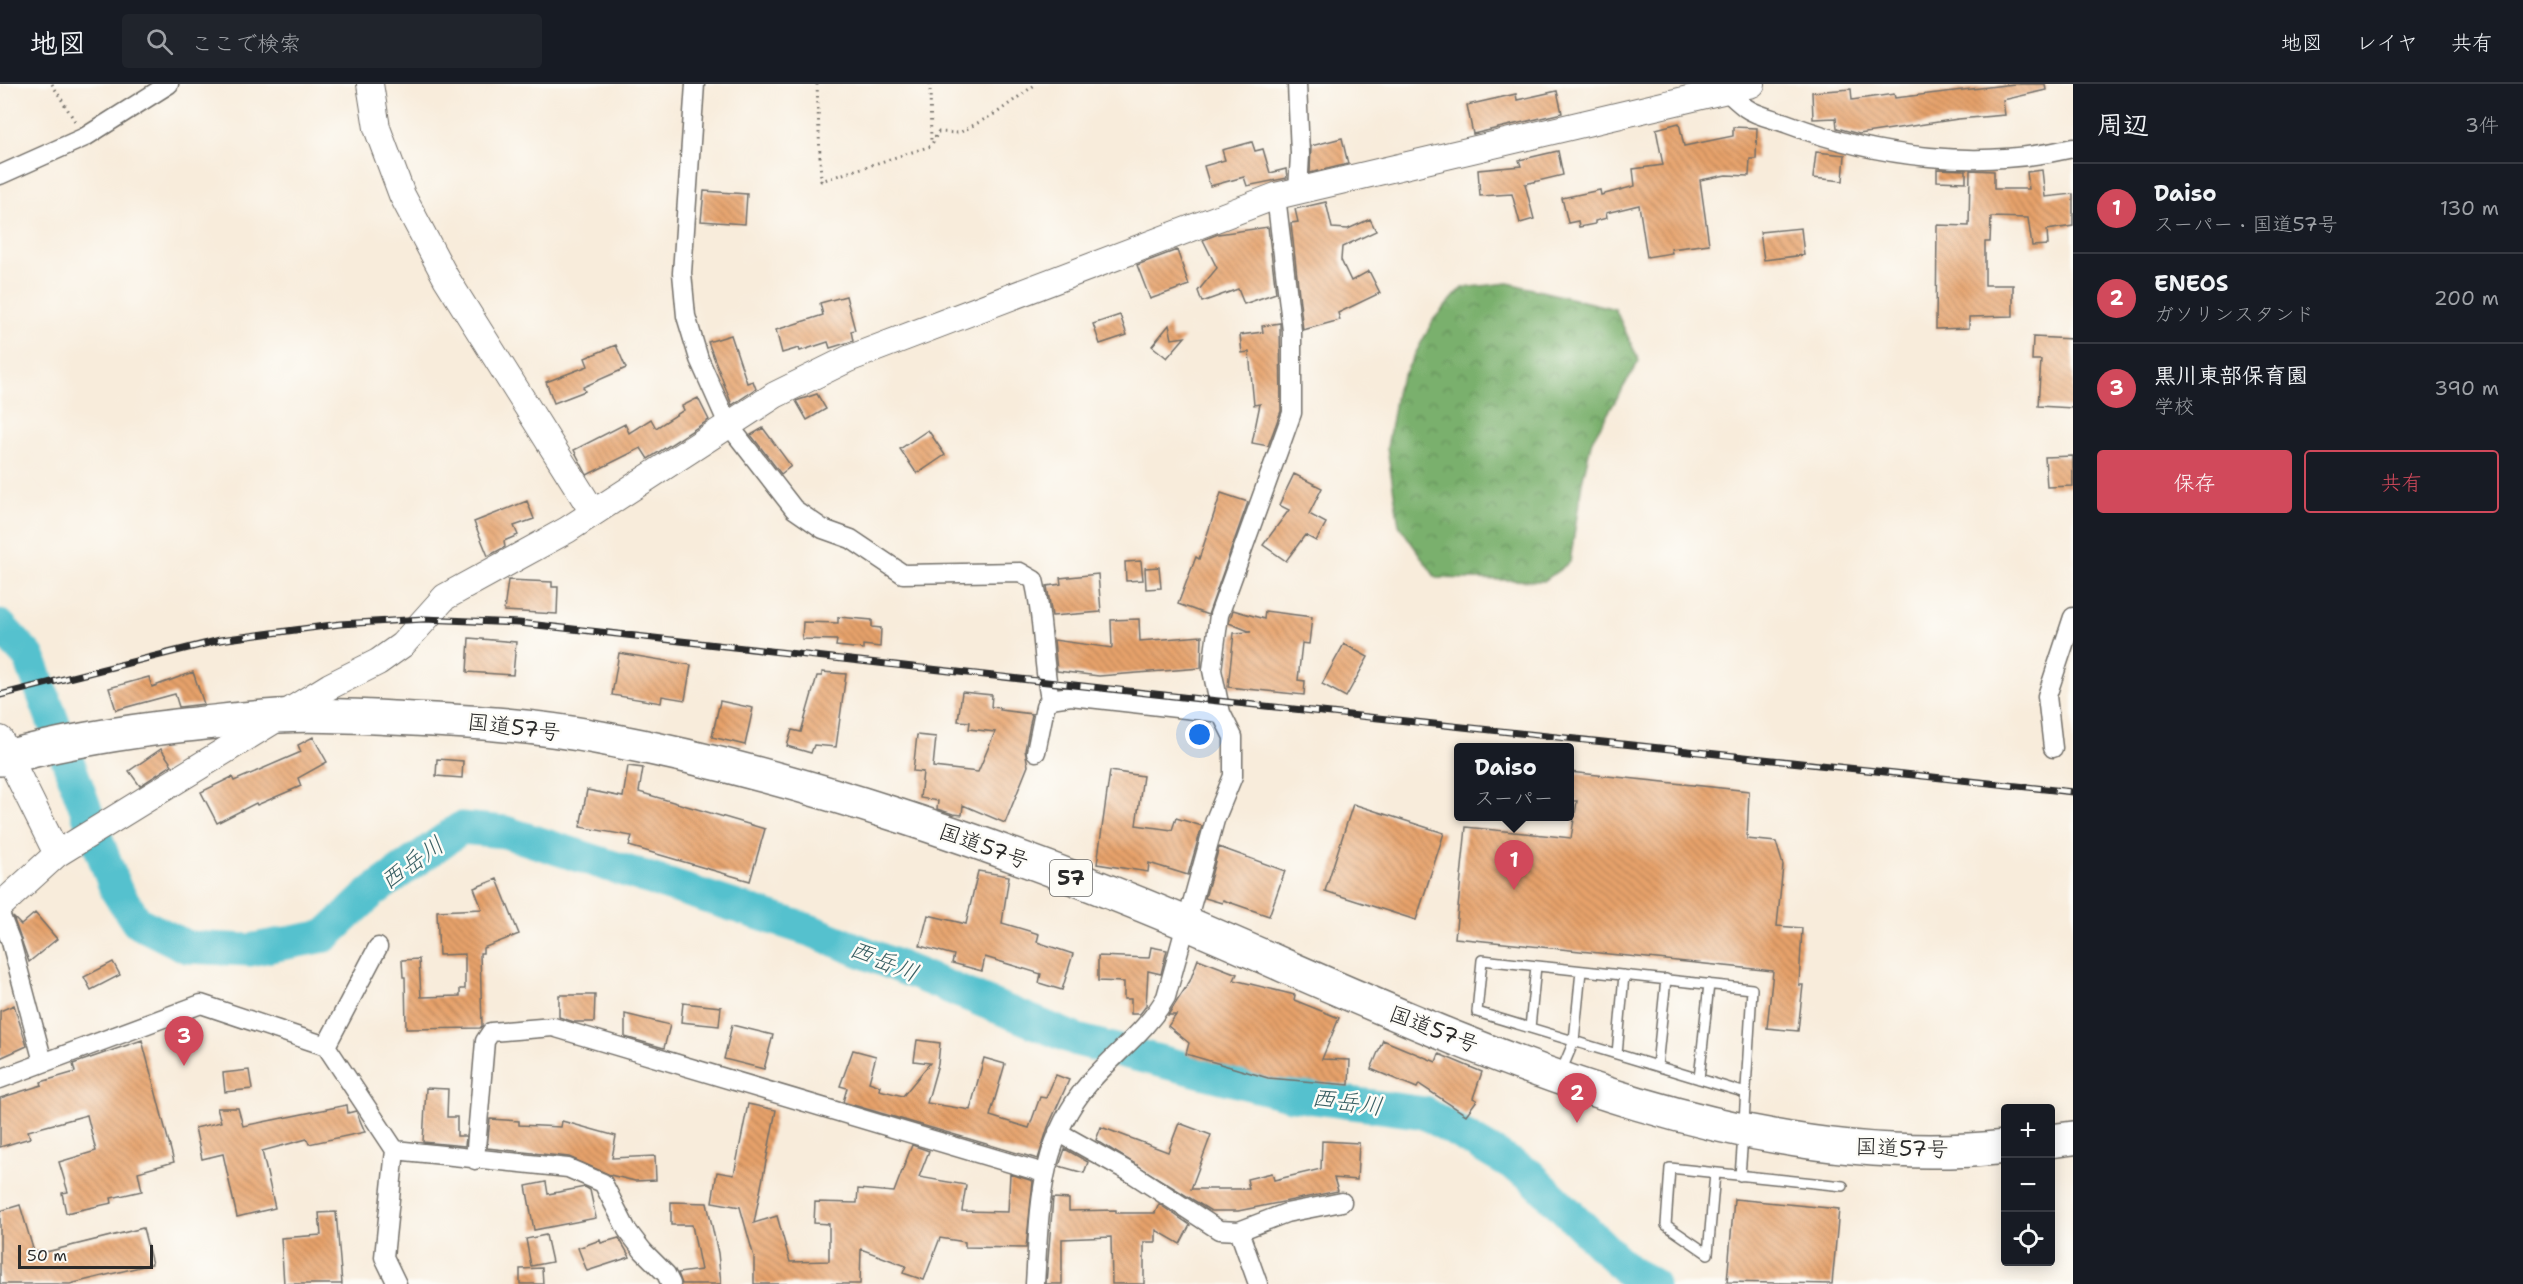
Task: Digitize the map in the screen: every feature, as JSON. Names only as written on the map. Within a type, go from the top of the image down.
[{"type":"highway","name":"国道57号","points":[[9,752],[112,733],[282,716],[454,720],[600,738],[797,784],[927,826],[1055,872],[1185,923],[1409,1020],[1614,1096],[1743,1130],[1876,1149],[1957,1150],[2001,1147]]},
{"type":"highway","points":[[2055,1140],[2073,1138]]},
{"type":"street","points":[[0,176],[85,137],[169,84]]},
{"type":"street","points":[[370,84],[377,128],[402,195],[446,278],[593,512]]},
{"type":"street","points":[[694,84],[682,273],[685,305],[699,359],[728,424],[794,509],[823,529],[851,539],[903,574],[1020,572],[1034,580],[1040,602],[1041,643],[1050,699],[1045,707],[1036,752]]},
{"type":"street","points":[[1035,1284],[1044,1173],[1058,1132],[1067,1113],[1091,1080],[1155,1016],[1166,997],[1215,820],[1233,776],[1233,737],[1221,713],[1212,670],[1219,615],[1292,413],[1292,331],[1287,194],[1300,154],[1297,84]]},
{"type":"street","points":[[0,906],[57,854],[330,686],[378,662],[402,645],[445,597],[567,530],[775,395],[848,359],[1287,194],[1752,84]]},
{"type":"street","points":[[1725,90],[1748,109],[1804,130],[1869,149],[1988,159],[2039,156],[2073,148]]},
{"type":"street","points":[[2054,748],[2048,696],[2073,617]]},
{"type":"street","points":[[1050,699],[1071,696],[1221,713]]},
{"type":"street","points":[[9,752],[57,854]]},
{"type":"street","points":[[0,914],[11,942],[43,1062]]},
{"type":"street","points":[[326,1046],[378,947]]},
{"type":"street","points":[[0,1078],[201,1004],[326,1046],[395,1150],[384,1257],[397,1284]]},
{"type":"street","points":[[475,1161],[485,1041],[491,1032],[553,1027],[1044,1173]]},
{"type":"street","points":[[1058,1132],[1133,1174],[1219,1230],[1239,1231],[1286,1213],[1342,1202]]},
{"type":"street","points":[[395,1150],[475,1161],[568,1168],[603,1183],[627,1230],[643,1251],[666,1274],[671,1284]]},
{"type":"street","points":[[1239,1231],[1258,1284]]},
{"type":"lane","points":[[1740,1176],[1746,1093],[1752,988],[1482,960],[1477,1012],[1746,1093]]},
{"type":"lane","points":[[1530,1028],[1536,966]]},
{"type":"lane","points":[[1558,1076],[1567,1062],[1574,1041],[1581,970]]},
{"type":"lane","points":[[1617,1054],[1624,975]]},
{"type":"lane","points":[[1658,1066],[1666,979]]},
{"type":"lane","points":[[1699,1079],[1709,984]]},
{"type":"lane","points":[[1715,1173],[1708,1254],[1666,1225],[1670,1168],[1843,1186]]},
{"type":"path","points":[[52,84],[85,137]]},
{"type":"path","points":[[817,84],[821,181],[931,146],[938,132],[959,133],[998,112],[1036,84]]},
{"type":"path","points":[[930,84],[931,146]]},
{"type":"green space","points":[[1508,283],[1615,309],[1639,361],[1592,440],[1582,482],[1570,562],[1544,581],[1436,578],[1399,525],[1387,448],[1397,388],[1434,319],[1462,288]]},
{"type":"building","points":[[2014,84],[2045,84],[2046,90],[2003,100],[2005,115],[1958,119],[1859,134],[1837,128],[1836,118],[1813,119],[1812,92],[1851,89],[1852,100],[1894,94],[1895,98]]},
{"type":"building","points":[[1557,91],[1562,113],[1473,134],[1467,105],[1516,94],[1517,100]]},
{"type":"building","points":[[1679,123],[1684,146],[1733,136],[1733,127],[1757,128],[1756,159],[1750,159],[1749,176],[1726,175],[1700,180],[1709,244],[1671,249],[1672,253],[1647,257],[1639,205],[1606,213],[1607,218],[1595,221],[1595,224],[1579,227],[1578,221],[1568,223],[1562,198],[1600,190],[1601,195],[1635,186],[1633,169],[1663,165],[1656,129]]},
{"type":"building","points":[[1342,138],[1348,164],[1310,173],[1311,146]]},
{"type":"building","points":[[1252,142],[1255,151],[1263,149],[1270,173],[1286,169],[1287,178],[1247,186],[1244,177],[1210,186],[1204,166],[1225,160],[1222,150]]},
{"type":"building","points":[[1558,151],[1563,175],[1525,184],[1534,219],[1520,223],[1512,194],[1480,196],[1478,170],[1521,166],[1519,160]]},
{"type":"building","points":[[1816,152],[1845,155],[1843,181],[1813,178]]},
{"type":"building","points":[[1937,169],[1966,170],[1966,182],[1937,181]]},
{"type":"building","points":[[1970,170],[1994,171],[1994,189],[2029,189],[2027,172],[2042,170],[2045,197],[2073,194],[2073,226],[2047,230],[2048,245],[2032,246],[2028,218],[1991,217],[1990,242],[1985,242],[1985,285],[2013,285],[2013,316],[1969,317],[1969,328],[1936,329],[1937,225],[1969,226]]},
{"type":"building","points":[[704,191],[747,194],[745,224],[701,221]]},
{"type":"building","points":[[1326,202],[1332,228],[1348,229],[1370,219],[1376,231],[1342,247],[1341,260],[1351,281],[1369,271],[1380,293],[1338,313],[1340,320],[1303,330],[1291,223],[1298,222],[1295,209]]},
{"type":"building","points":[[1268,227],[1276,293],[1244,304],[1238,289],[1202,302],[1198,291],[1217,268],[1203,240],[1218,234]]},
{"type":"building","points":[[1801,228],[1804,255],[1764,260],[1760,232]]},
{"type":"building","points":[[1177,250],[1189,285],[1150,299],[1137,265]]},
{"type":"building","points":[[846,296],[855,330],[851,331],[853,341],[830,348],[828,342],[800,351],[799,348],[782,353],[776,330],[823,315],[820,303]]},
{"type":"building","points":[[1120,315],[1127,335],[1100,344],[1093,324]]},
{"type":"building","points":[[1280,323],[1281,411],[1268,446],[1252,443],[1260,404],[1254,405],[1249,352],[1242,353],[1240,335],[1263,332],[1262,326]]},
{"type":"building","points":[[1169,325],[1172,339],[1185,337],[1167,358],[1152,346]]},
{"type":"building","points":[[731,335],[747,383],[753,381],[756,389],[732,405],[708,342]]},
{"type":"building","points":[[2033,337],[2073,339],[2073,408],[2038,406],[2041,360],[2032,360]]},
{"type":"building","points":[[616,345],[626,368],[583,387],[585,391],[554,403],[546,382],[588,366],[585,358]]},
{"type":"building","points":[[817,394],[826,409],[807,420],[796,401]]},
{"type":"building","points":[[698,398],[709,420],[648,459],[641,448],[587,475],[574,450],[625,424],[629,433],[651,419],[656,428],[684,410],[682,406]]},
{"type":"building","points":[[763,428],[791,466],[781,474],[751,435]]},
{"type":"building","points":[[928,430],[945,455],[917,474],[900,449]]},
{"type":"building","points":[[2073,456],[2073,486],[2047,487],[2045,457]]},
{"type":"building","points":[[1294,474],[1322,488],[1309,514],[1326,523],[1316,541],[1305,535],[1286,561],[1263,545],[1289,510],[1279,505]]},
{"type":"building","points":[[1221,493],[1248,502],[1208,615],[1178,604],[1196,557],[1199,559]]},
{"type":"building","points":[[527,501],[534,519],[514,526],[518,535],[504,541],[505,547],[488,556],[474,522]]},
{"type":"building","points":[[1141,561],[1143,580],[1126,581],[1125,562]]},
{"type":"building","points":[[1159,567],[1161,588],[1146,589],[1145,568]]},
{"type":"building","points":[[1098,574],[1101,612],[1052,616],[1047,586],[1061,584],[1060,578]]},
{"type":"building","points":[[508,580],[552,582],[552,587],[558,587],[557,614],[504,611]]},
{"type":"building","points":[[1233,610],[1264,619],[1265,611],[1312,617],[1309,644],[1302,643],[1298,680],[1305,681],[1304,695],[1228,687],[1234,633],[1251,632],[1229,623]]},
{"type":"building","points":[[838,617],[872,620],[872,627],[881,628],[880,647],[863,645],[863,649],[836,646],[837,640],[802,639],[803,622],[838,623]]},
{"type":"building","points":[[1139,619],[1140,641],[1202,636],[1201,668],[1099,676],[1057,671],[1054,640],[1112,648],[1111,620]]},
{"type":"building","points":[[469,638],[516,642],[513,675],[467,672]]},
{"type":"building","points":[[1344,644],[1368,657],[1346,697],[1322,684]]},
{"type":"building","points":[[619,653],[691,665],[685,700],[662,696],[661,703],[612,695]]},
{"type":"building","points":[[193,672],[204,704],[179,707],[175,694],[116,710],[109,688],[149,677],[152,687]]},
{"type":"building","points":[[822,672],[846,674],[836,747],[814,745],[811,753],[787,746],[792,730],[801,732],[817,676],[822,676]]},
{"type":"building","points":[[962,692],[992,695],[991,707],[1032,714],[1025,750],[1028,766],[1005,823],[963,805],[962,815],[953,814],[937,809],[938,801],[920,798],[923,772],[913,771],[917,735],[936,737],[933,767],[978,772],[995,732],[969,729],[970,722],[958,721]]},
{"type":"building","points":[[720,701],[753,708],[745,745],[712,737]]},
{"type":"building","points":[[313,737],[327,762],[298,778],[301,786],[257,805],[256,803],[217,823],[201,792],[232,777],[234,781],[301,752],[298,745]]},
{"type":"building","points":[[161,749],[172,765],[140,786],[129,771]]},
{"type":"building","points":[[437,759],[463,761],[462,778],[436,776]]},
{"type":"building","points":[[628,766],[643,768],[639,792],[765,829],[750,881],[629,846],[632,836],[580,827],[587,790],[623,797]]},
{"type":"building","points":[[1110,771],[1143,776],[1136,825],[1172,830],[1176,818],[1202,826],[1188,875],[1149,863],[1148,872],[1097,864]]},
{"type":"building","points":[[1574,773],[1749,791],[1747,839],[1776,842],[1783,865],[1777,926],[1802,928],[1799,985],[1803,985],[1798,1031],[1767,1028],[1773,971],[1455,938],[1466,827],[1571,838],[1577,801],[1574,801]]},
{"type":"building","points":[[1353,804],[1444,833],[1416,920],[1325,891]]},
{"type":"building","points":[[1219,847],[1285,871],[1269,916],[1223,900],[1222,903],[1205,898]]},
{"type":"building","points":[[978,871],[1009,876],[1002,923],[1039,934],[1037,942],[1073,954],[1062,990],[1039,983],[1041,974],[985,957],[982,971],[952,963],[954,955],[920,946],[928,915],[966,924]]},
{"type":"building","points":[[497,879],[519,934],[483,948],[483,953],[480,953],[482,1026],[480,1028],[406,1029],[405,977],[403,977],[402,960],[419,959],[421,997],[460,996],[460,989],[465,989],[465,954],[439,955],[437,911],[482,909],[474,888]]},
{"type":"building","points":[[35,913],[57,939],[29,962],[13,917],[21,925]]},
{"type":"building","points":[[1151,947],[1167,950],[1161,974],[1148,971],[1146,1006],[1140,1014],[1131,1014],[1131,999],[1124,999],[1124,982],[1098,981],[1098,956],[1149,958]]},
{"type":"building","points":[[1198,959],[1237,974],[1234,980],[1295,995],[1294,1000],[1339,1018],[1322,1059],[1350,1060],[1349,1085],[1268,1078],[1186,1054],[1189,1043],[1168,1026],[1176,1015],[1168,1015],[1190,981]]},
{"type":"building","points":[[113,962],[120,975],[91,990],[84,977]]},
{"type":"building","points":[[559,995],[595,995],[594,1022],[574,1022],[559,1017]]},
{"type":"building","points":[[683,1003],[721,1007],[719,1026],[681,1022]]},
{"type":"building","points":[[14,1005],[27,1046],[0,1058],[0,1011]]},
{"type":"building","points":[[625,1014],[670,1025],[664,1048],[625,1037]]},
{"type":"building","points":[[732,1025],[773,1035],[764,1069],[724,1059]]},
{"type":"building","points":[[142,1040],[174,1162],[138,1172],[142,1191],[111,1198],[112,1203],[66,1213],[62,1193],[68,1192],[59,1162],[96,1151],[87,1115],[28,1131],[30,1138],[0,1147],[0,1098],[75,1072],[73,1064]]},
{"type":"building","points":[[917,1040],[940,1043],[938,1064],[927,1103],[970,1110],[984,1058],[1005,1064],[990,1116],[1029,1128],[1040,1097],[1046,1098],[1056,1075],[1069,1080],[1048,1127],[1038,1159],[843,1102],[847,1088],[840,1086],[853,1050],[876,1056],[869,1082],[880,1086],[879,1090],[903,1096],[930,1063],[914,1061]]},
{"type":"building","points":[[1383,1040],[1436,1062],[1439,1054],[1482,1072],[1473,1098],[1477,1100],[1466,1115],[1419,1084],[1417,1088],[1371,1069]]},
{"type":"building","points":[[249,1070],[252,1089],[225,1092],[223,1073]]},
{"type":"building","points":[[426,1088],[448,1089],[447,1117],[457,1117],[457,1136],[466,1136],[465,1146],[423,1142]]},
{"type":"building","points":[[748,1104],[776,1110],[754,1223],[777,1216],[790,1262],[829,1261],[829,1224],[814,1223],[815,1202],[857,1203],[858,1189],[894,1192],[912,1145],[929,1151],[919,1177],[966,1185],[962,1211],[1008,1212],[1010,1174],[1033,1181],[1026,1248],[965,1247],[965,1242],[940,1238],[924,1280],[903,1273],[906,1266],[861,1249],[860,1284],[754,1284],[754,1257],[740,1207],[712,1202],[717,1172],[734,1175]]},
{"type":"building","points":[[347,1105],[348,1113],[356,1111],[365,1132],[309,1144],[307,1139],[262,1151],[275,1208],[237,1217],[223,1154],[202,1159],[195,1128],[221,1122],[217,1108],[238,1108],[243,1126]]},
{"type":"building","points":[[490,1119],[519,1121],[519,1125],[561,1127],[562,1121],[616,1136],[612,1158],[655,1156],[656,1180],[635,1181],[610,1175],[569,1157],[487,1148]]},
{"type":"building","points":[[1179,1123],[1211,1135],[1191,1189],[1249,1189],[1247,1179],[1272,1173],[1274,1180],[1321,1169],[1322,1141],[1359,1143],[1357,1180],[1334,1178],[1338,1191],[1238,1211],[1211,1211],[1096,1140],[1101,1127],[1168,1152]]},
{"type":"building","points":[[1065,1149],[1088,1162],[1084,1173],[1059,1166]]},
{"type":"building","points":[[546,1182],[548,1194],[585,1187],[590,1190],[596,1218],[534,1230],[526,1186]]},
{"type":"building","points":[[1053,1198],[1069,1199],[1069,1211],[1116,1210],[1116,1213],[1155,1213],[1159,1204],[1190,1225],[1180,1244],[1156,1230],[1156,1242],[1144,1242],[1144,1284],[1112,1284],[1111,1237],[1062,1239],[1062,1284],[1046,1284]]},
{"type":"building","points":[[1734,1199],[1839,1209],[1832,1284],[1727,1282]]},
{"type":"building","points":[[671,1202],[707,1203],[718,1253],[721,1284],[682,1284],[678,1273],[701,1270],[692,1225],[671,1225]]},
{"type":"building","points":[[20,1205],[34,1252],[41,1250],[42,1253],[143,1228],[152,1264],[70,1284],[0,1284],[0,1211]]},
{"type":"building","points":[[336,1212],[342,1284],[284,1284],[281,1238],[321,1235],[319,1213]]},
{"type":"building","points":[[546,1235],[552,1262],[531,1266],[526,1239]]},
{"type":"building","points":[[619,1238],[630,1257],[587,1271],[578,1248],[600,1240],[601,1243]]},
{"type":"building","points":[[542,1268],[543,1284],[520,1284],[520,1269]]},
{"type":"waterway","name":"西岳川","points":[[0,626],[29,657],[116,890],[137,922],[187,947],[249,950],[325,936],[372,892],[461,828],[505,832],[812,931],[1077,1040],[1292,1095],[1425,1113],[1530,1175],[1629,1272],[1652,1284]]},
{"type":"railway","points":[[0,695],[220,640],[340,624],[424,619],[519,623],[1218,701],[2073,792]]},
{"type":"place","name":"Daiso","points":[[1514,890]]},
{"type":"place","name":"黒川東部保育園","points":[[184,1066]]},
{"type":"place","name":"ENEOS","points":[[1577,1123]]}]
